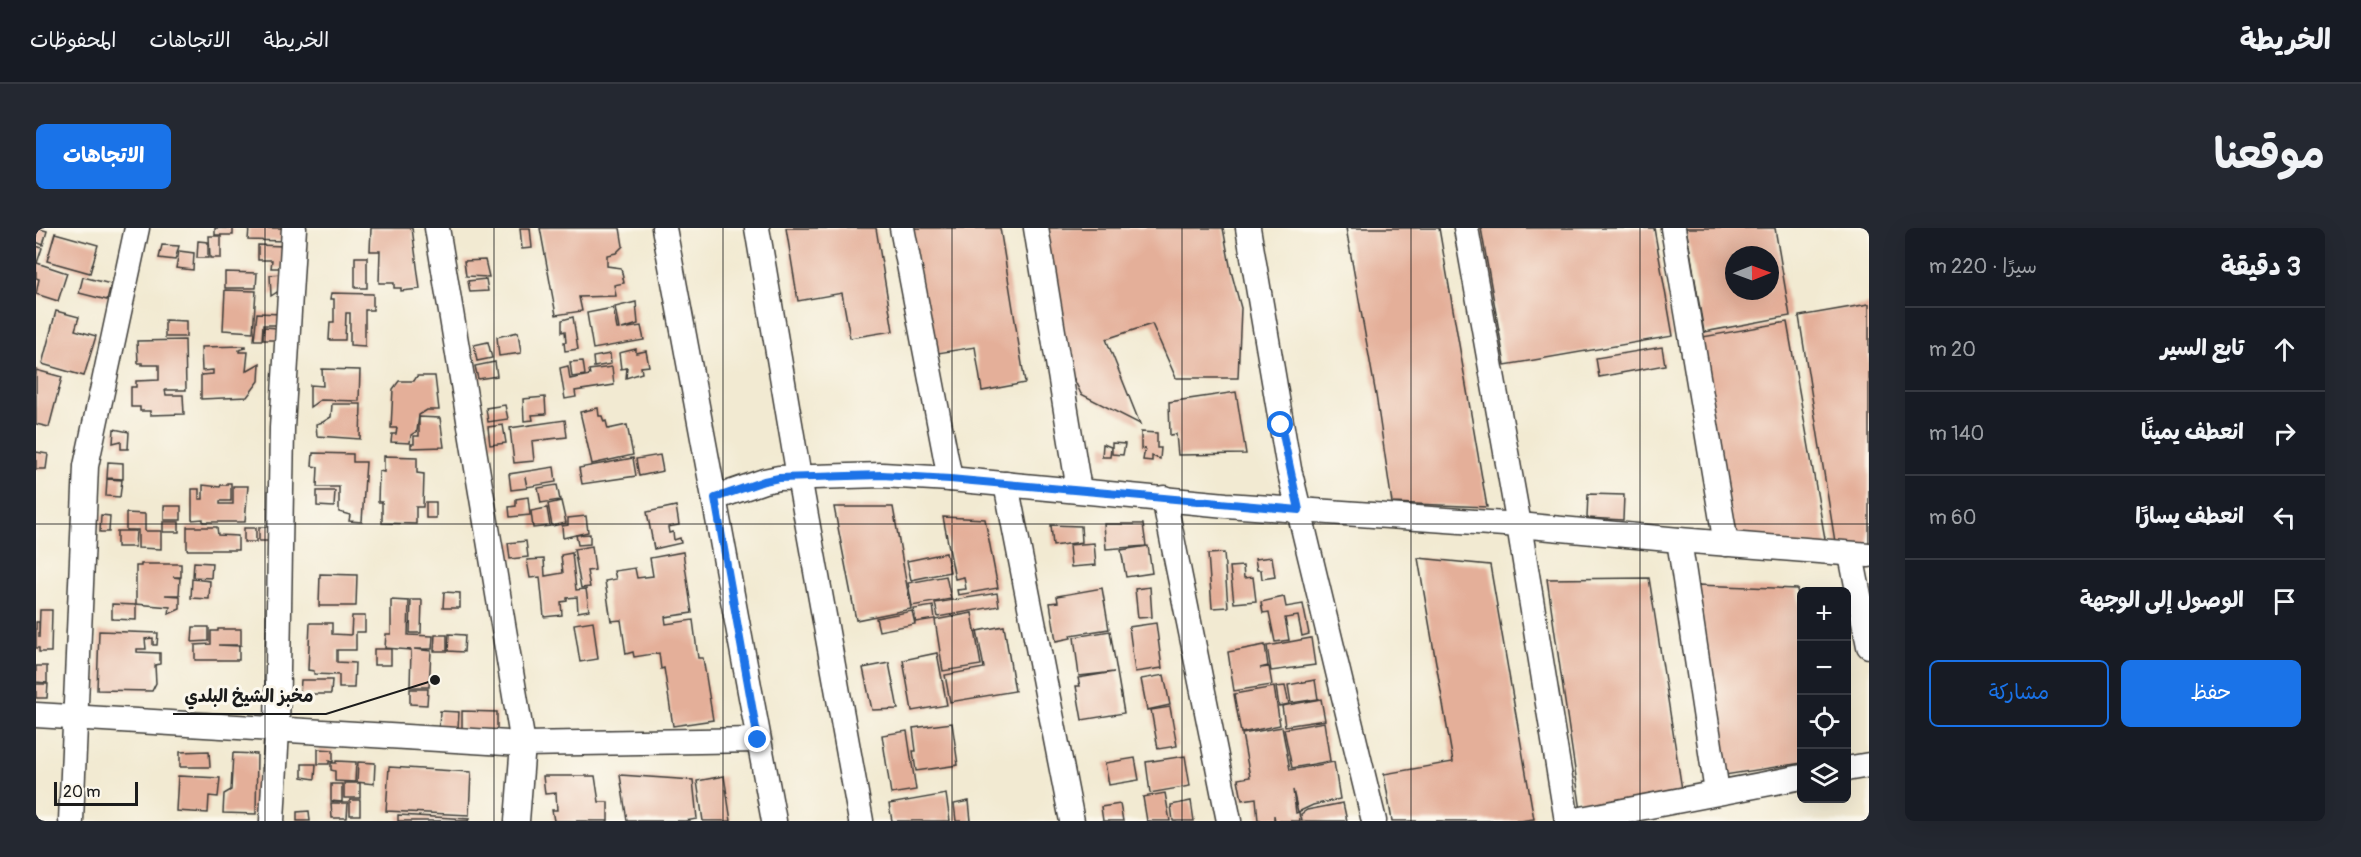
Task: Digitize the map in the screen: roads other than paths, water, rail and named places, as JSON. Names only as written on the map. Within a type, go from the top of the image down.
[{"type":"street","points":[[71,821],[86,466],[137,228]]},
{"type":"street","points":[[272,821],[277,730],[282,428],[294,228]]},
{"type":"street","points":[[437,228],[523,744],[517,821]]},
{"type":"street","points":[[664,228],[774,821]]},
{"type":"street","points":[[757,228],[861,821]]},
{"type":"street","points":[[902,228],[950,479]]},
{"type":"street","points":[[1036,228],[1079,490]]},
{"type":"street","points":[[1248,228],[1281,425],[1299,510],[1374,821]]},
{"type":"street","points":[[1466,228],[1569,821],[1797,778]]},
{"type":"street","points":[[1673,228],[1726,544]]},
{"type":"street","points":[[715,498],[764,481],[799,477],[882,475],[1299,510],[1519,525],[1860,555],[1869,646]]},
{"type":"street","points":[[1006,484],[1072,821]]},
{"type":"street","points":[[1164,498],[1229,821]]},
{"type":"street","points":[[1679,540],[1718,792]]},
{"type":"street","points":[[36,715],[523,744],[758,740]]},
{"type":"street","points":[[1851,768],[1869,765]]},
{"type":"place","name":"مخبز الشيخ البلدي","points":[[435,680]]}]
